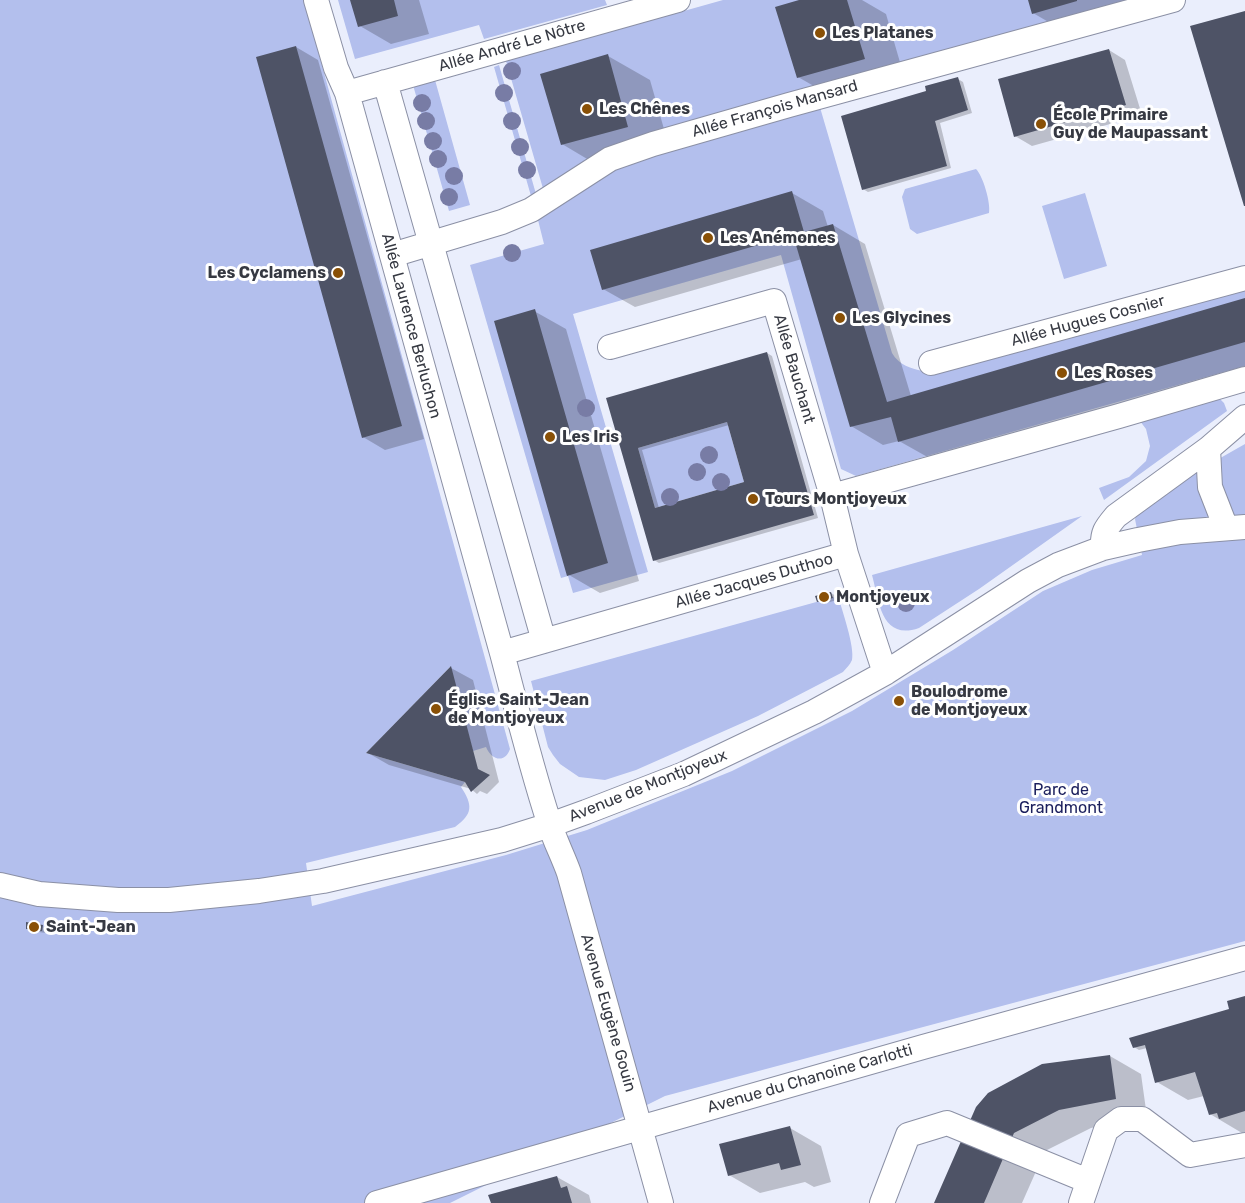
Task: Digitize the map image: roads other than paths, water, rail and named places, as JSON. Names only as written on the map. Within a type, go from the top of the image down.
[{"type":"street","name":"Allée Laurence Berluchon","points":[[316,0],[336,68],[347,93],[502,653]]},
{"type":"street","name":"Allée André Le Nôtre","points":[[347,93],[678,0]]},
{"type":"street","name":"Allée François Mansard","points":[[392,255],[502,222],[531,210],[610,159],[652,144],[1173,0]]},
{"type":"street","points":[[385,82],[544,641]]},
{"type":"street","name":"Allée Hugues Cosnier","points":[[932,363],[1245,278]]},
{"type":"street","name":"Allée Bauchant","points":[[610,347],[774,301],[832,496]]},
{"type":"street","points":[[832,496],[1245,379]]},
{"type":"street","points":[[1103,548],[1102,537],[1116,516],[1208,448],[1245,417]]},
{"type":"street","points":[[1208,448],[1210,487],[1235,527]]},
{"type":"street","name":"Allée Jacques Duthoo","points":[[502,653],[846,554],[832,496]]},
{"type":"street","name":"Avenue de Montjoyeux","points":[[0,885],[39,894],[118,900],[169,900],[259,891],[323,881],[502,840],[550,825],[684,774],[814,712],[885,673],[1028,581],[1058,565],[1103,548],[1138,540],[1169,534],[1235,527]]},
{"type":"street","points":[[846,554],[885,673]]},
{"type":"street","points":[[502,653],[532,768],[550,825]]},
{"type":"street","name":"Avenue Eugène Gouin","points":[[550,825],[569,873],[661,1203]]},
{"type":"street","name":"Avenue du Chanoine Carlotti","points":[[377,1203],[923,1047],[1245,958]]},
{"type":"street","points":[[882,1203],[908,1135],[947,1123],[1084,1192],[1106,1130],[1121,1119],[1142,1119],[1190,1155],[1245,1145]]},
{"type":"place","name":"Les Platanes","points":[[820,33]]},
{"type":"place","name":"Les Chênes","points":[[587,109]]},
{"type":"place","name":"École Primaire Guy de Maupassant","points":[[1041,124]]},
{"type":"place","name":"Les Anémones","points":[[708,238]]},
{"type":"place","name":"Les Cyclamens","points":[[338,273]]},
{"type":"place","name":"Les Glycines","points":[[840,318]]},
{"type":"place","name":"Les Roses","points":[[1062,373]]},
{"type":"place","name":"Les Iris","points":[[550,437]]},
{"type":"place","name":"Tours Montjoyeux","points":[[753,499]]},
{"type":"place","name":"Montjoyeux","points":[[824,597]]},
{"type":"place","name":"Boulodrome de Montjoyeux","points":[[899,701]]},
{"type":"place","name":"Église Saint-Jean de Montjoyeux","points":[[436,709]]},
{"type":"place","name":"Saint-Jean","points":[[34,927]]},
{"type":"park label","name":"Parc de Grandmont","points":[[1061,799]]}]
